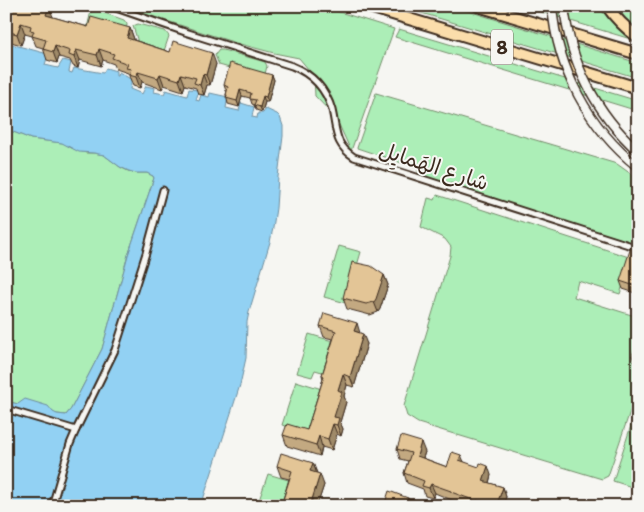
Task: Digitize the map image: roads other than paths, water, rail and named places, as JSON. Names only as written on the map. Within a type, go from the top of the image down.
[{"type":"highway","name":"8","points":[[366,6],[638,88]]},
{"type":"highway","name":"8","points":[[478,6],[638,54]]},
{"type":"highway","points":[[607,6],[628,30],[638,37]]},
{"type":"main road","points":[[552,6],[560,52],[576,92],[600,129],[638,167]]},
{"type":"main road","points":[[564,6],[572,48],[587,86],[609,121],[638,151]]},
{"type":"street","name":"شارع الهَمايِل","points":[[110,6],[302,70],[316,81],[326,95],[338,139],[344,150],[354,157],[638,248]]},
{"type":"street","points":[[52,506],[70,444],[115,350],[146,253],[163,190]]},
{"type":"street","points":[[6,409],[76,430]]},
{"type":"water","points":[[6,30],[10,32],[7,43],[48,54],[45,65],[58,68],[63,60],[71,62],[69,72],[72,73],[74,68],[103,73],[106,68],[116,71],[116,76],[118,76],[119,72],[132,80],[130,89],[142,94],[146,86],[155,88],[154,92],[164,94],[166,90],[187,96],[189,89],[199,90],[196,100],[199,101],[201,95],[209,97],[210,93],[228,97],[226,108],[239,111],[241,103],[254,107],[252,117],[257,118],[258,113],[263,113],[266,109],[280,117],[283,126],[283,136],[273,228],[249,312],[246,358],[240,385],[201,506],[6,506],[6,401],[18,404],[25,399],[48,406],[57,414],[66,415],[71,409],[102,349],[128,255],[154,178],[147,173],[136,173],[120,167],[104,155],[79,152],[62,143],[31,139],[6,129]]}]
